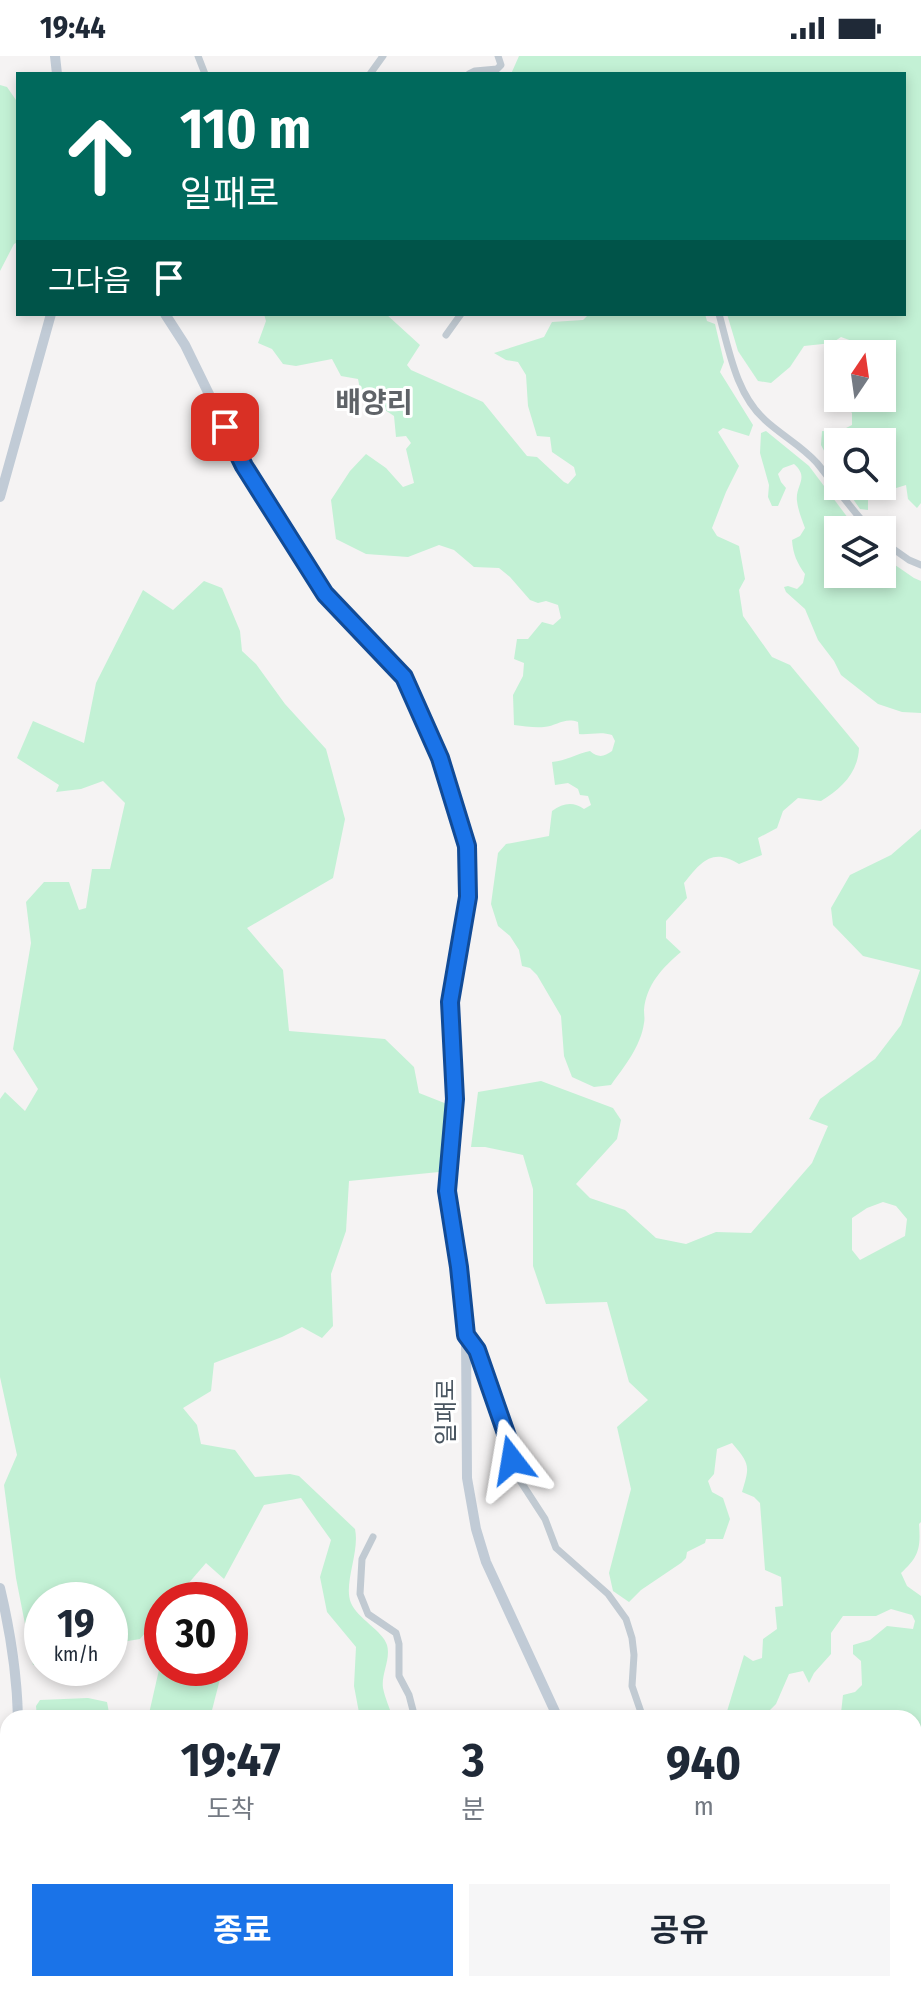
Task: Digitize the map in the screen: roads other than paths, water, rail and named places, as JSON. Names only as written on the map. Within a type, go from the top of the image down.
[{"type":"street","points":[[473,72],[497,69],[501,65],[498,56]]},
{"type":"street","points":[[0,497],[50,316]]},
{"type":"street","name":"일패로","points":[[166,316],[185,345],[244,466],[325,594],[404,677],[440,758],[467,846],[468,897],[450,1002],[455,1099],[447,1191],[466,1335],[467,1478],[476,1529],[486,1562],[554,1710]]},
{"type":"street","points":[[446,335],[460,316]]},
{"type":"street","points":[[720,316],[746,396],[762,418],[815,461],[857,516]]},
{"type":"street","points":[[896,551],[921,565]]},
{"type":"street","points":[[466,1335],[477,1350],[519,1479],[545,1519],[556,1548],[608,1594],[626,1619],[634,1655],[632,1686],[640,1710]]},
{"type":"street","points":[[373,1537],[362,1559],[360,1594],[368,1614],[396,1633],[399,1676],[413,1710]]},
{"type":"street","points":[[0,1588],[18,1710]]},
{"type":"district","name":"배양리","points":[[374,402]]}]
